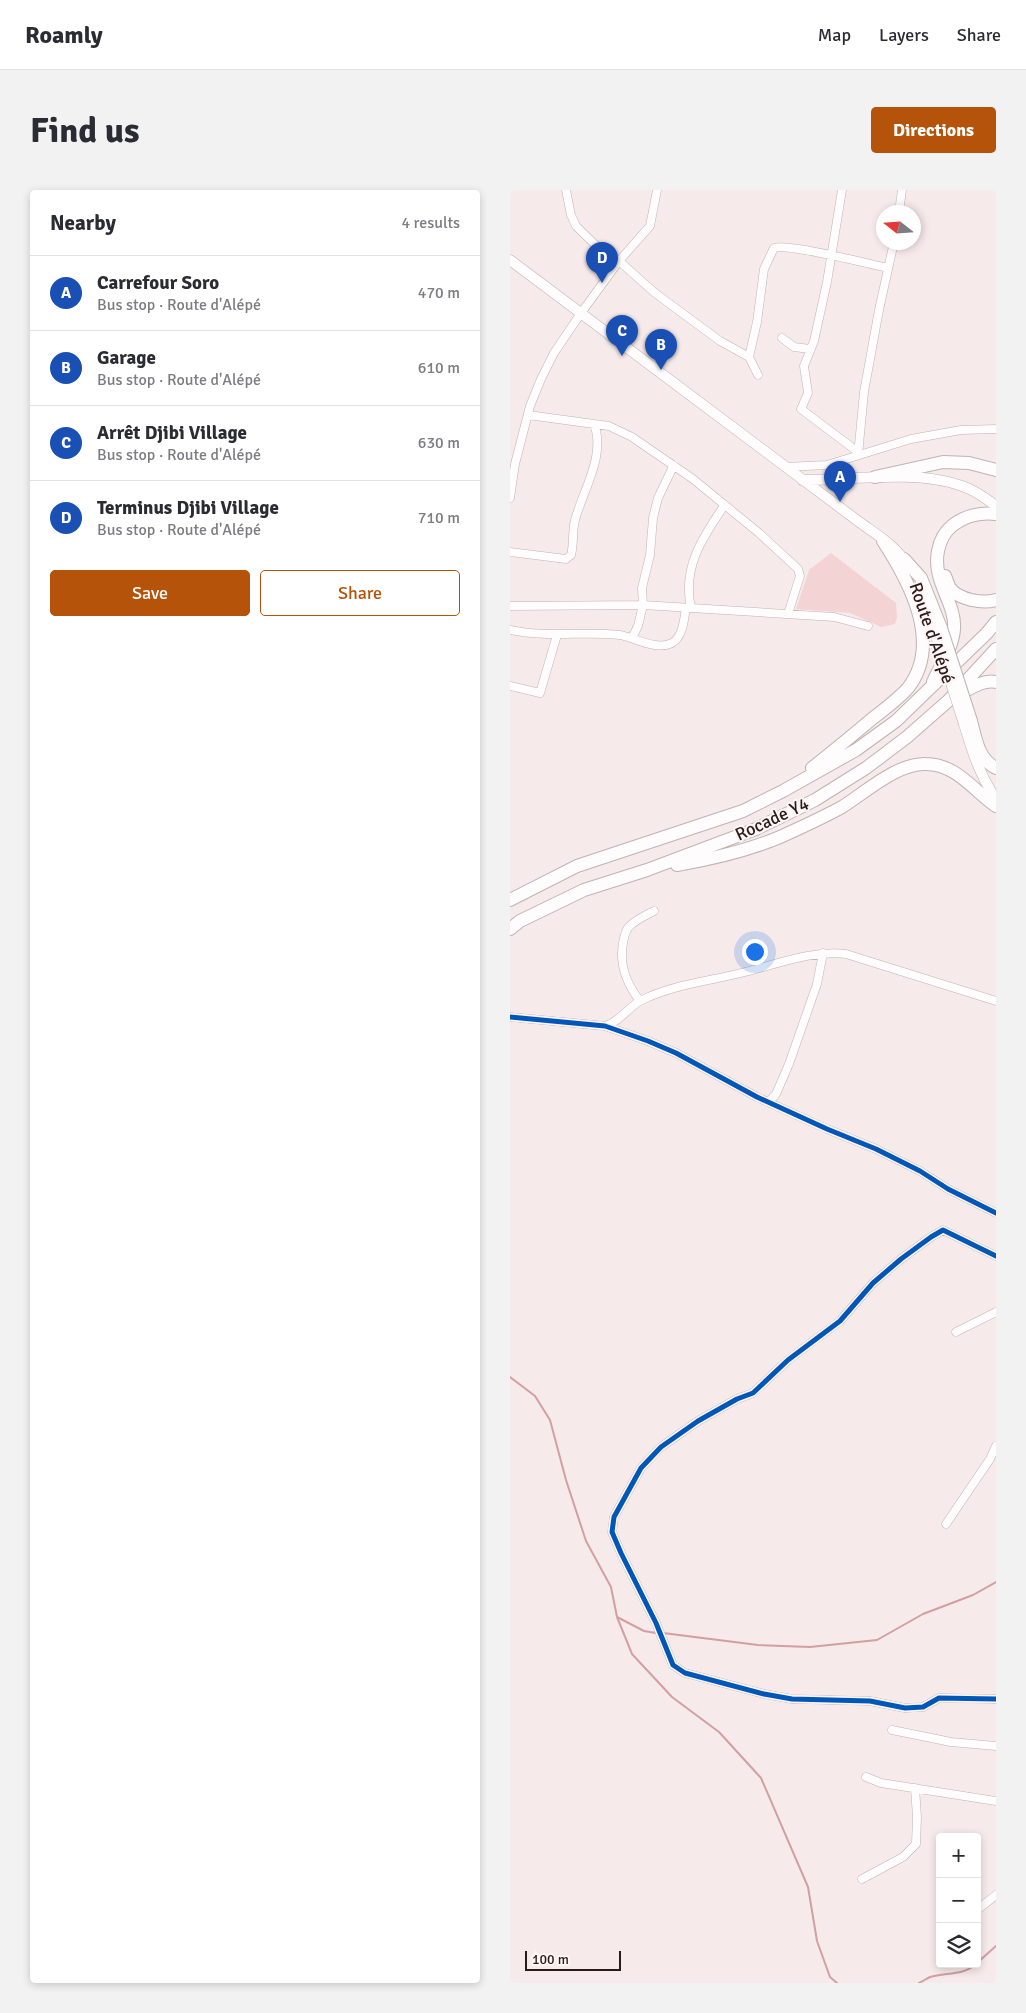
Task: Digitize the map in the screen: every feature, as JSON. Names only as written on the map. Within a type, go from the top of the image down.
[{"type":"highway","points":[[875,477],[943,462],[969,463],[996,470]]},
{"type":"highway","points":[[930,688],[954,630],[953,618],[937,568],[941,539],[948,529],[959,521],[986,513],[996,514]]},
{"type":"highway","points":[[996,521],[980,520],[962,525],[944,545],[942,558],[943,571],[951,589],[970,600],[989,602],[996,600]]},
{"type":"highway","points":[[783,792],[891,704],[908,688],[918,670],[923,650],[921,626],[912,591],[902,570],[883,541]]},
{"type":"highway","points":[[904,559],[921,578],[967,723],[980,753],[986,762],[996,768]]},
{"type":"highway","name":"Rocade Y4","points":[[510,900],[577,866],[743,811],[783,792],[856,750],[896,721],[996,622]]},
{"type":"highway","name":"Rocade Y4","points":[[510,929],[520,921],[584,890],[647,870],[756,829],[815,800],[866,768],[900,742],[948,701],[996,649]]},
{"type":"highway","points":[[948,701],[980,683],[990,680],[996,682]]},
{"type":"highway","points":[[975,760],[985,770],[996,775]]},
{"type":"highway","points":[[647,870],[734,853],[779,838],[839,808],[892,774],[910,766],[926,764],[946,767],[963,778],[996,806]]},
{"type":"main road","points":[[510,260],[883,541],[904,559]]},
{"type":"main road","points":[[802,480],[875,477],[935,479],[960,485],[977,493],[996,506]]},
{"type":"main road","points":[[967,723],[975,760],[985,782],[996,799]]},
{"type":"street","points":[[566,190],[571,215],[576,226],[655,293],[720,341],[748,357],[758,375]]},
{"type":"street","points":[[510,498],[513,464],[541,379],[554,353],[580,312],[650,226],[657,190]]},
{"type":"street","points":[[842,190],[827,282],[804,366],[808,393],[801,409],[858,453]]},
{"type":"street","points":[[900,205],[902,190]]},
{"type":"street","points":[[748,357],[757,322],[764,269],[772,250],[777,246],[831,255],[888,268]]},
{"type":"street","points":[[858,453],[863,398],[892,250]]},
{"type":"street","points":[[782,338],[794,347],[810,349]]},
{"type":"street","points":[[528,415],[594,424],[621,431],[693,479],[759,533],[800,572],[799,581],[788,614]]},
{"type":"street","points":[[510,552],[566,559],[571,555],[574,526],[597,449],[598,441],[594,424]]},
{"type":"street","points":[[785,467],[827,464],[858,453],[911,439],[961,430],[996,429]]},
{"type":"street","points":[[632,638],[638,626],[643,605],[642,588],[650,555],[653,518],[661,490],[673,465]]},
{"type":"street","points":[[510,630],[557,635],[610,634],[657,645],[672,643],[678,637],[688,608],[688,580],[693,557],[706,531],[724,506]]},
{"type":"street","points":[[510,606],[643,605],[834,617],[868,626]]},
{"type":"street","points":[[510,686],[540,693],[557,635]]},
{"type":"street","points":[[640,1001],[627,981],[621,963],[621,953],[626,930],[654,911]]},
{"type":"street","points":[[769,1102],[776,1094],[817,984],[823,953]]},
{"type":"street","points":[[605,1026],[614,1022],[640,1001],[683,985],[743,973],[823,953],[846,954],[996,1001]]},
{"type":"street","points":[[510,1017],[605,1026],[676,1053],[769,1102],[876,1149],[996,1213]]},
{"type":"street","points":[[996,1256],[943,1230],[931,1237],[873,1283],[840,1321],[788,1360],[753,1393],[737,1398],[698,1421],[661,1447],[641,1468],[614,1517],[612,1532],[656,1623],[673,1665],[685,1673],[764,1694],[792,1699],[870,1701],[905,1708],[923,1707],[939,1698],[996,1699]]},
{"type":"street","points":[[956,1332],[996,1312]]},
{"type":"street","points":[[946,1524],[990,1460],[996,1446]]},
{"type":"street","points":[[892,1730],[951,1742],[996,1746]]},
{"type":"street","points":[[866,1777],[882,1783],[996,1801]]},
{"type":"street","points":[[862,1879],[903,1857],[916,1844],[917,1817],[914,1788]]},
{"type":"street","points":[[981,1907],[996,1895]]},
{"type":"shaded area","points":[[831,553],[896,603],[897,617],[895,624],[881,627],[850,613],[796,609],[809,570]]},
{"type":"waterway","points":[[510,1377],[535,1396],[550,1420],[566,1480],[586,1541],[611,1587],[617,1617],[632,1654],[672,1697],[719,1732],[761,1778],[808,1887],[817,1941],[830,1977],[837,1983]]},
{"type":"waterway","points":[[663,1633],[758,1645],[810,1647],[877,1640],[923,1614],[973,1595],[996,1582]]},
{"type":"waterway","points":[[617,1617],[644,1631],[656,1633]]},
{"type":"waterway","points":[[981,1959],[996,1946]]},
{"type":"waterway","points":[[919,1983],[936,1975],[960,1972],[971,1968]]},
{"type":"cycle path","points":[[510,1017],[605,1026],[648,1041],[676,1053],[757,1097],[876,1149],[996,1213]]},
{"type":"cycle path","points":[[996,1256],[943,1230],[931,1237],[873,1283],[840,1321],[788,1360],[753,1393],[737,1399],[698,1421],[661,1447],[641,1468],[614,1517],[612,1532],[656,1623],[673,1665],[685,1673],[764,1694],[792,1699],[870,1701],[905,1708],[923,1707],[939,1698],[996,1699]]},
{"type":"place","name":"Terminus Djibi Village","points":[[602,283]]},
{"type":"place","name":"Arrêt Djibi Village","points":[[622,356]]},
{"type":"place","name":"Garage","points":[[661,370]]},
{"type":"place","name":"Carrefour Soro","points":[[840,502]]}]
